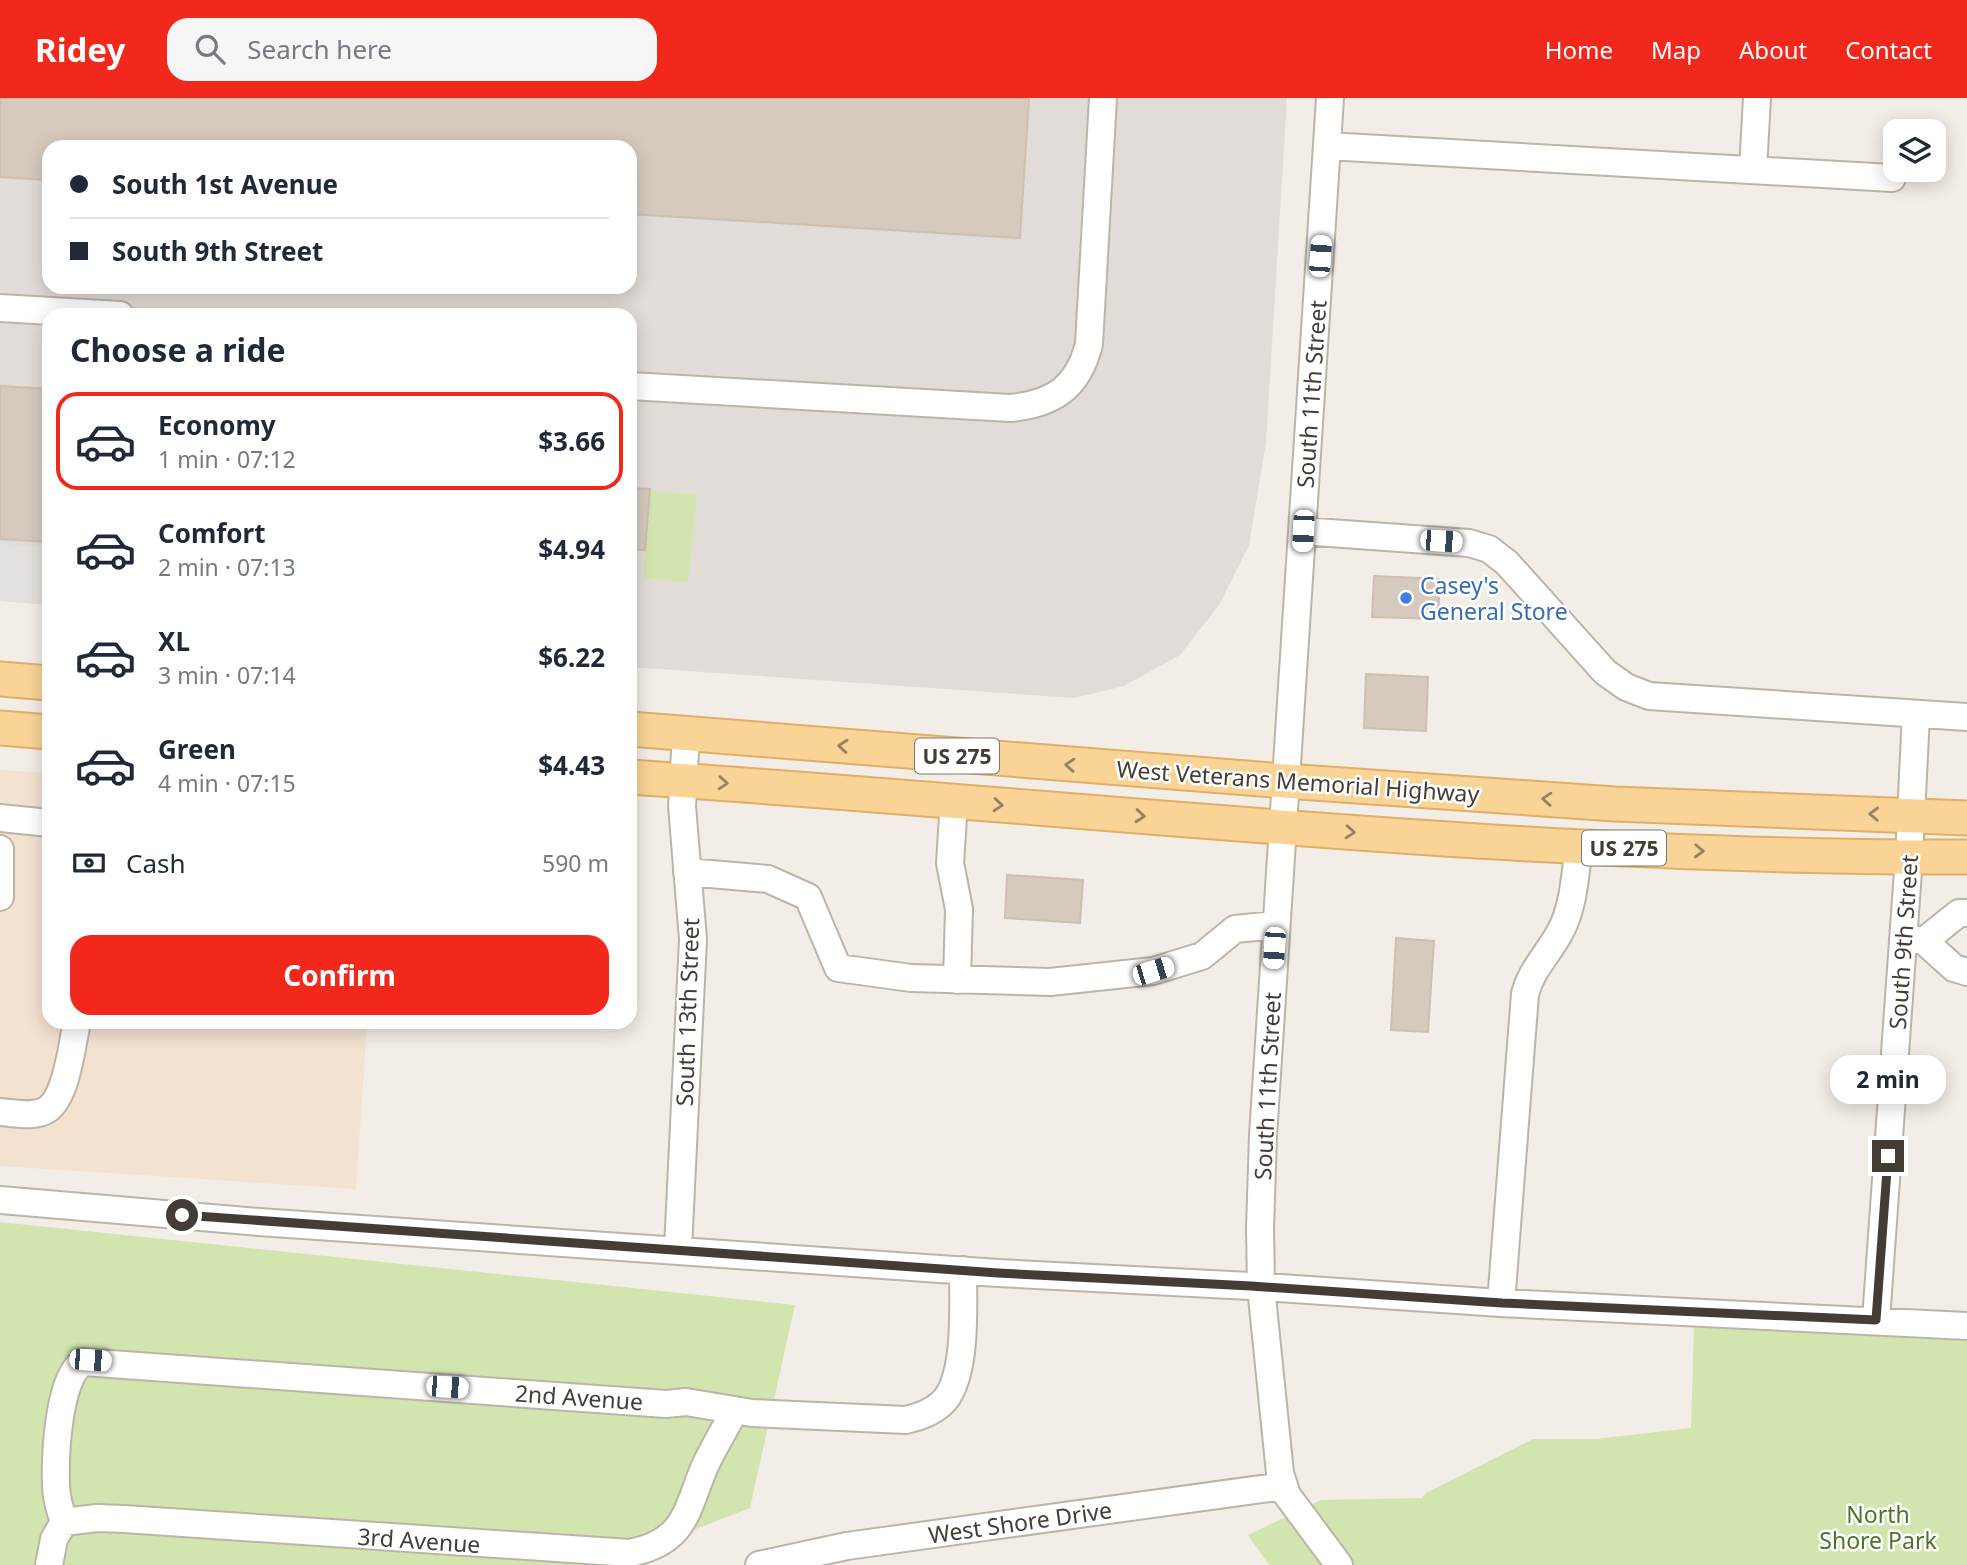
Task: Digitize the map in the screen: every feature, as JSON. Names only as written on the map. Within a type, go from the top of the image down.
[{"type":"main road","points":[[0,679],[42,682]]},
{"type":"main road","points":[[0,728],[42,731]]},
{"type":"main road","name":"West Veterans Memorial Highway","points":[[637,730],[1285,781],[1615,804],[1967,818]]},
{"type":"main road","name":"West Veterans Memorial Highway","points":[[637,777],[1282,828],[1579,846],[1909,858],[1967,857]]},
{"type":"street","points":[[637,386],[1010,408],[1032,406],[1053,397],[1069,384],[1084,365],[1089,344],[1103,98]]},
{"type":"street","name":"South 11th Street","points":[[1283,1486],[1261,1287],[1263,1136],[1330,98]]},
{"type":"street","points":[[1753,170],[1757,98]]},
{"type":"street","points":[[1327,146],[1883,177]]},
{"type":"street","points":[[0,308],[42,310]]},
{"type":"street","points":[[1303,531],[1469,543],[1489,549],[1507,563],[1605,672],[1626,687],[1649,696],[1967,717]]},
{"type":"street","name":"South 9th Street","points":[[1876,1320],[1913,939],[1909,858],[1916,714]]},
{"type":"street","name":"South 13th Street","points":[[678,1249],[693,939],[682,780],[686,733]]},
{"type":"street","points":[[954,802],[950,863],[959,909],[957,979]]},
{"type":"street","points":[[0,818],[42,822]]},
{"type":"street","points":[[1502,1303],[1525,993],[1528,980],[1562,930],[1570,906],[1579,846]]},
{"type":"street","points":[[0,849],[0,897]]},
{"type":"street","points":[[687,872],[768,879],[808,898],[838,968],[911,978],[1050,982],[1153,971],[1202,956],[1235,929],[1276,925]]},
{"type":"street","points":[[1967,913],[1959,913],[1913,939],[1954,968],[1967,972]]},
{"type":"street","points":[[0,1112],[27,1114],[48,1108],[62,1090],[75,1029]]},
{"type":"street","points":[[0,1200],[260,1222],[963,1270],[1502,1303],[1967,1326]]},
{"type":"street","name":"2nd Avenue","points":[[64,1522],[55,1484],[60,1419],[66,1388],[76,1366],[90,1360],[666,1404],[686,1402],[735,1410],[906,1420],[925,1415],[943,1403],[954,1387],[963,1312],[963,1270]]},
{"type":"street","name":"3rd Avenue","points":[[64,1522],[97,1518],[124,1519],[630,1553],[655,1546],[669,1537],[684,1520],[705,1467],[735,1410]]},
{"type":"street","points":[[1283,1486],[1339,1565]]},
{"type":"street","name":"West Shore Drive","points":[[759,1565],[848,1546],[1283,1486]]},
{"type":"street","points":[[49,1565],[54,1539],[64,1522]]},
{"type":"shaded area","points":[[0,98],[1287,98],[1266,442],[1249,545],[1219,605],[1180,655],[1124,686],[1074,698],[637,667],[637,308],[42,308],[42,604],[0,601]]},
{"type":"shaded area","points":[[0,544],[42,547],[42,604],[0,601]]},
{"type":"shaded area","points":[[0,770],[42,773],[42,1029],[367,1029],[356,1189],[0,1166]]},
{"type":"green space","points":[[651,491],[697,495],[688,583],[643,578]]},
{"type":"green space","points":[[0,1222],[795,1305],[750,1508],[603,1565],[0,1565]]},
{"type":"green space","name":"North Shore Park","points":[[1694,1325],[1967,1341],[1967,1565],[1269,1565],[1248,1535],[1321,1500],[1422,1498],[1426,1493],[1533,1439],[1596,1439],[1691,1428]]},
{"type":"building","points":[[0,98],[1029,98],[1020,238],[637,214],[637,140],[42,140],[42,180],[0,177]]},
{"type":"building","points":[[0,386],[42,389],[42,542],[0,539]]},
{"type":"building","points":[[637,488],[650,489],[645,550],[637,549]]},
{"type":"building","name":"Casey's General Store","points":[[1374,576],[1440,579],[1438,619],[1372,617]]},
{"type":"building","points":[[1366,674],[1428,677],[1426,731],[1364,728]]},
{"type":"building","points":[[1007,875],[1083,880],[1080,923],[1005,918]]},
{"type":"building","points":[[1396,938],[1434,941],[1428,1032],[1391,1030]]},
{"type":"place","name":"Casey's General Store","points":[[1406,598]]},
{"type":"route","points":[[182,1215],[874,1262],[998,1273],[1502,1303],[1876,1320],[1888,1156]]}]
